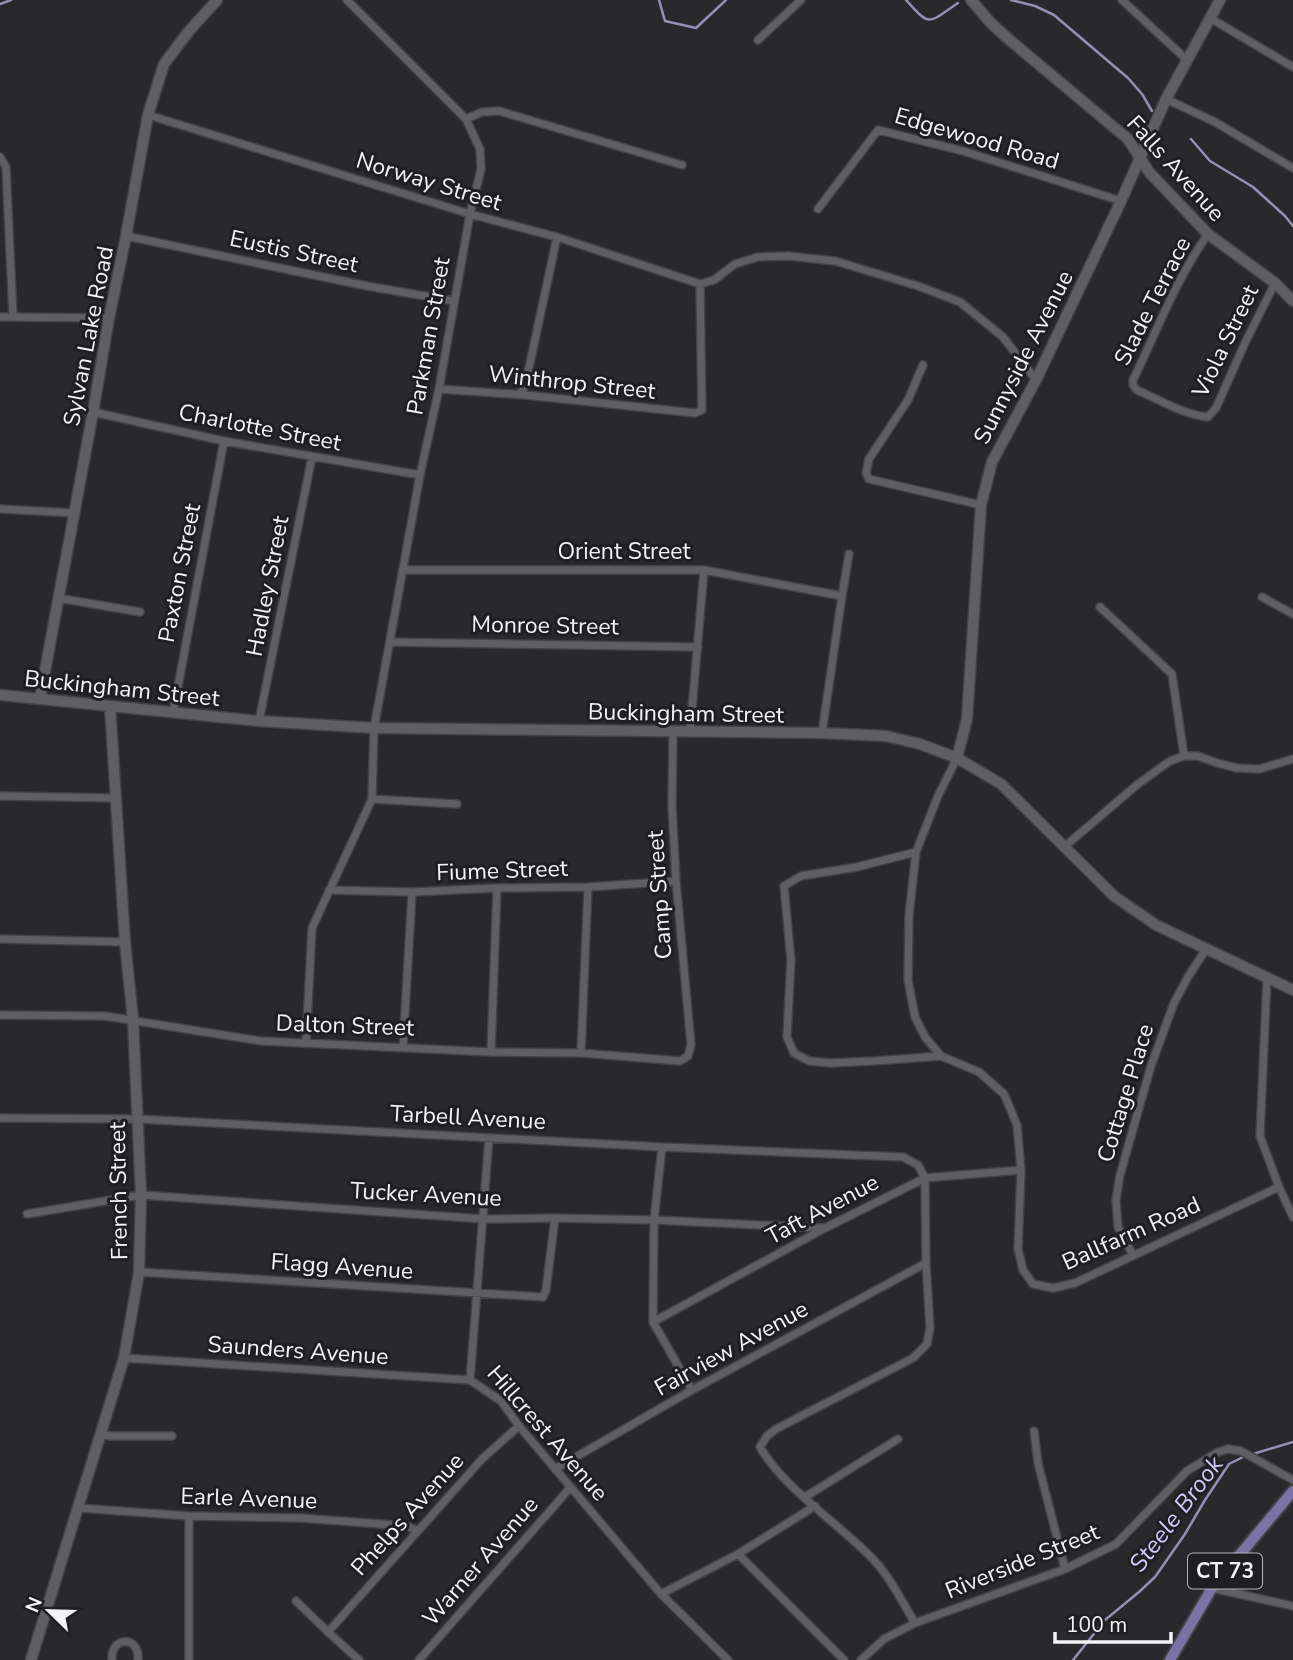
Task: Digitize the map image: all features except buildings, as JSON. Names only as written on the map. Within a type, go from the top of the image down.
[{"type":"main road","name":"Sylvan Lake Road","points":[[40,698],[148,115],[164,64],[189,30],[217,0]]},
{"type":"main road","name":"Falls Avenue","points":[[971,0],[1006,37],[1128,139],[1149,172],[1208,234],[1275,283],[1293,301]]},
{"type":"main road","name":"Sunnyside Avenue","points":[[957,758],[967,719],[982,505],[992,462],[1036,380],[1166,99],[1220,0]]},
{"type":"main road","name":"Buckingham Street","points":[[0,695],[259,722],[374,728],[886,736],[919,744],[957,758],[1000,784],[1114,896],[1156,925],[1293,990]]},
{"type":"main road","name":"French Street","points":[[31,1660],[124,1358],[139,1272],[141,1195],[133,1020],[125,942],[110,706]]},
{"type":"main road","name":"CT 73","points":[[1170,1660],[1212,1588],[1293,1491]]},
{"type":"street","name":"Parkman Street","points":[[347,0],[466,119],[480,149],[481,169],[470,214],[374,728],[372,799]]},
{"type":"street","points":[[758,40],[801,0]]},
{"type":"street","points":[[1122,0],[1186,59]]},
{"type":"street","points":[[1210,18],[1293,67]]},
{"type":"street","points":[[1166,99],[1215,122],[1293,168]]},
{"type":"street","points":[[466,119],[482,112],[499,111],[682,165]]},
{"type":"street","name":"Norway Street","points":[[148,115],[470,214],[557,237],[700,284]]},
{"type":"street","name":"Edgewood Road","points":[[818,209],[878,130],[963,151],[1121,201]]},
{"type":"street","points":[[0,157],[6,167],[13,316]]},
{"type":"street","name":"Slade Terrace","points":[[1133,385],[1191,257],[1208,234]]},
{"type":"street","name":"Eustis Street","points":[[126,236],[366,286],[454,301]]},
{"type":"street","points":[[519,394],[526,382],[557,237]]},
{"type":"street","points":[[700,284],[714,280],[735,264],[758,257],[788,256],[835,261],[918,286],[960,302],[1003,337],[1036,380]]},
{"type":"street","name":"Viola Street","points":[[1133,385],[1138,390],[1182,410],[1198,416],[1208,416],[1216,408],[1275,283]]},
{"type":"street","name":"Winthrop Street","points":[[439,388],[695,413],[702,410],[700,284]]},
{"type":"street","points":[[0,317],[109,318]]},
{"type":"street","points":[[923,365],[908,400],[869,459],[866,473],[869,479],[885,484],[982,505]]},
{"type":"street","name":"Charlotte Street","points":[[93,412],[223,441],[421,475]]},
{"type":"street","name":"Paxton Street","points":[[173,713],[223,441]]},
{"type":"street","name":"Hadley Street","points":[[259,722],[312,457]]},
{"type":"street","points":[[0,509],[74,513]]},
{"type":"street","points":[[822,733],[849,554]]},
{"type":"street","name":"Orient Street","points":[[404,570],[704,570],[842,596]]},
{"type":"street","points":[[690,732],[704,570]]},
{"type":"street","points":[[1262,597],[1293,614]]},
{"type":"street","points":[[58,598],[140,612]]},
{"type":"street","points":[[1100,607],[1172,674],[1184,756]]},
{"type":"street","name":"Monroe Street","points":[[390,642],[698,647]]},
{"type":"street","name":"Camp Street","points":[[673,732],[672,806],[691,1045],[688,1056]]},
{"type":"street","points":[[1064,847],[1138,784],[1170,761],[1184,756],[1198,756],[1237,768],[1259,769],[1293,759]]},
{"type":"street","points":[[941,1056],[925,1037],[915,1017],[908,980],[909,916],[916,852],[938,796],[957,758]]},
{"type":"street","points":[[0,796],[115,798]]},
{"type":"street","points":[[306,1043],[312,928],[372,799],[457,804]]},
{"type":"street","points":[[916,852],[857,867],[801,876],[784,886],[791,960],[787,1037],[794,1053],[809,1061],[830,1063],[941,1056]]},
{"type":"street","name":"Fiume Street","points":[[329,890],[412,892],[588,887],[676,881]]},
{"type":"street","points":[[580,1053],[588,887]]},
{"type":"street","points":[[492,1052],[497,888]]},
{"type":"street","points":[[402,1047],[412,892]]},
{"type":"street","points":[[0,939],[125,942]]},
{"type":"street","name":"Cottage Place","points":[[1133,1255],[1118,1227],[1116,1200],[1119,1175],[1151,1066],[1174,1003],[1206,949]]},
{"type":"street","points":[[1267,978],[1260,1136],[1293,1217]]},
{"type":"street","name":"Dalton Street","points":[[0,1015],[105,1016],[261,1041],[492,1052],[580,1053],[680,1061],[688,1056]]},
{"type":"street","name":"Ballfarm Road","points":[[941,1056],[979,1072],[1004,1094],[1017,1125],[1021,1170],[1018,1249],[1023,1270],[1033,1284],[1053,1288],[1075,1283],[1279,1187]]},
{"type":"street","name":"Tarbell Avenue","points":[[0,1118],[137,1119],[903,1157],[918,1165],[925,1178]]},
{"type":"street","name":"Hillcrest Avenue","points":[[489,1138],[470,1380],[501,1401],[570,1488],[661,1594],[728,1660]]},
{"type":"street","points":[[662,1147],[654,1220],[653,1322],[692,1390]]},
{"type":"street","name":"Taft Avenue","points":[[653,1322],[825,1228],[925,1178],[1021,1170]]},
{"type":"street","points":[[915,1623],[871,1557],[768,1462],[760,1447],[776,1429],[913,1358],[927,1344],[930,1328],[925,1178]]},
{"type":"street","name":"Tucker Avenue","points":[[27,1213],[141,1195],[484,1219],[654,1220],[825,1228]]},
{"type":"street","name":"Flagg Avenue","points":[[139,1272],[543,1297],[555,1218]]},
{"type":"street","name":"Fairview Avenue","points":[[555,1469],[692,1390],[926,1263]]},
{"type":"street","name":"Saunders Avenue","points":[[124,1358],[470,1380]]},
{"type":"street","name":"Phelps Avenue","points":[[328,1632],[482,1459],[519,1426]]},
{"type":"street","points":[[1034,1431],[1038,1463],[1065,1569]]},
{"type":"street","points":[[100,1434],[172,1436]]},
{"type":"street","points":[[804,1497],[898,1439]]},
{"type":"street","name":"Riverside Street","points":[[861,1660],[884,1639],[915,1623],[1065,1569],[1116,1544],[1187,1471],[1218,1452],[1228,1449],[1241,1451],[1293,1480]]},
{"type":"street","name":"Warner Avenue","points":[[419,1660],[570,1488]]},
{"type":"street","points":[[661,1594],[738,1554],[814,1506]]},
{"type":"street","name":"Earle Avenue","points":[[79,1508],[189,1516],[302,1518],[407,1527],[418,1531]]},
{"type":"street","points":[[189,1516],[189,1660]]},
{"type":"street","points":[[738,1554],[844,1660]]},
{"type":"street","points":[[1212,1588],[1293,1606]]},
{"type":"street","points":[[296,1601],[359,1660]]},
{"type":"street","points":[[112,1660],[113,1648],[119,1643],[128,1642],[136,1647],[138,1660]]},
{"type":"waterway","points":[[0,4],[11,0]]},
{"type":"waterway","points":[[659,0],[665,21],[696,28],[726,0]]},
{"type":"waterway","points":[[906,0],[920,15],[930,20],[958,3]]},
{"type":"waterway","points":[[1011,0],[1035,6],[1054,15],[1128,78],[1152,111]]},
{"type":"waterway","points":[[1191,139],[1210,161],[1253,187],[1293,226]]},
{"type":"waterway","name":"Steele Brook","points":[[1073,1660],[1105,1620],[1155,1577],[1229,1464],[1293,1442]]}]
